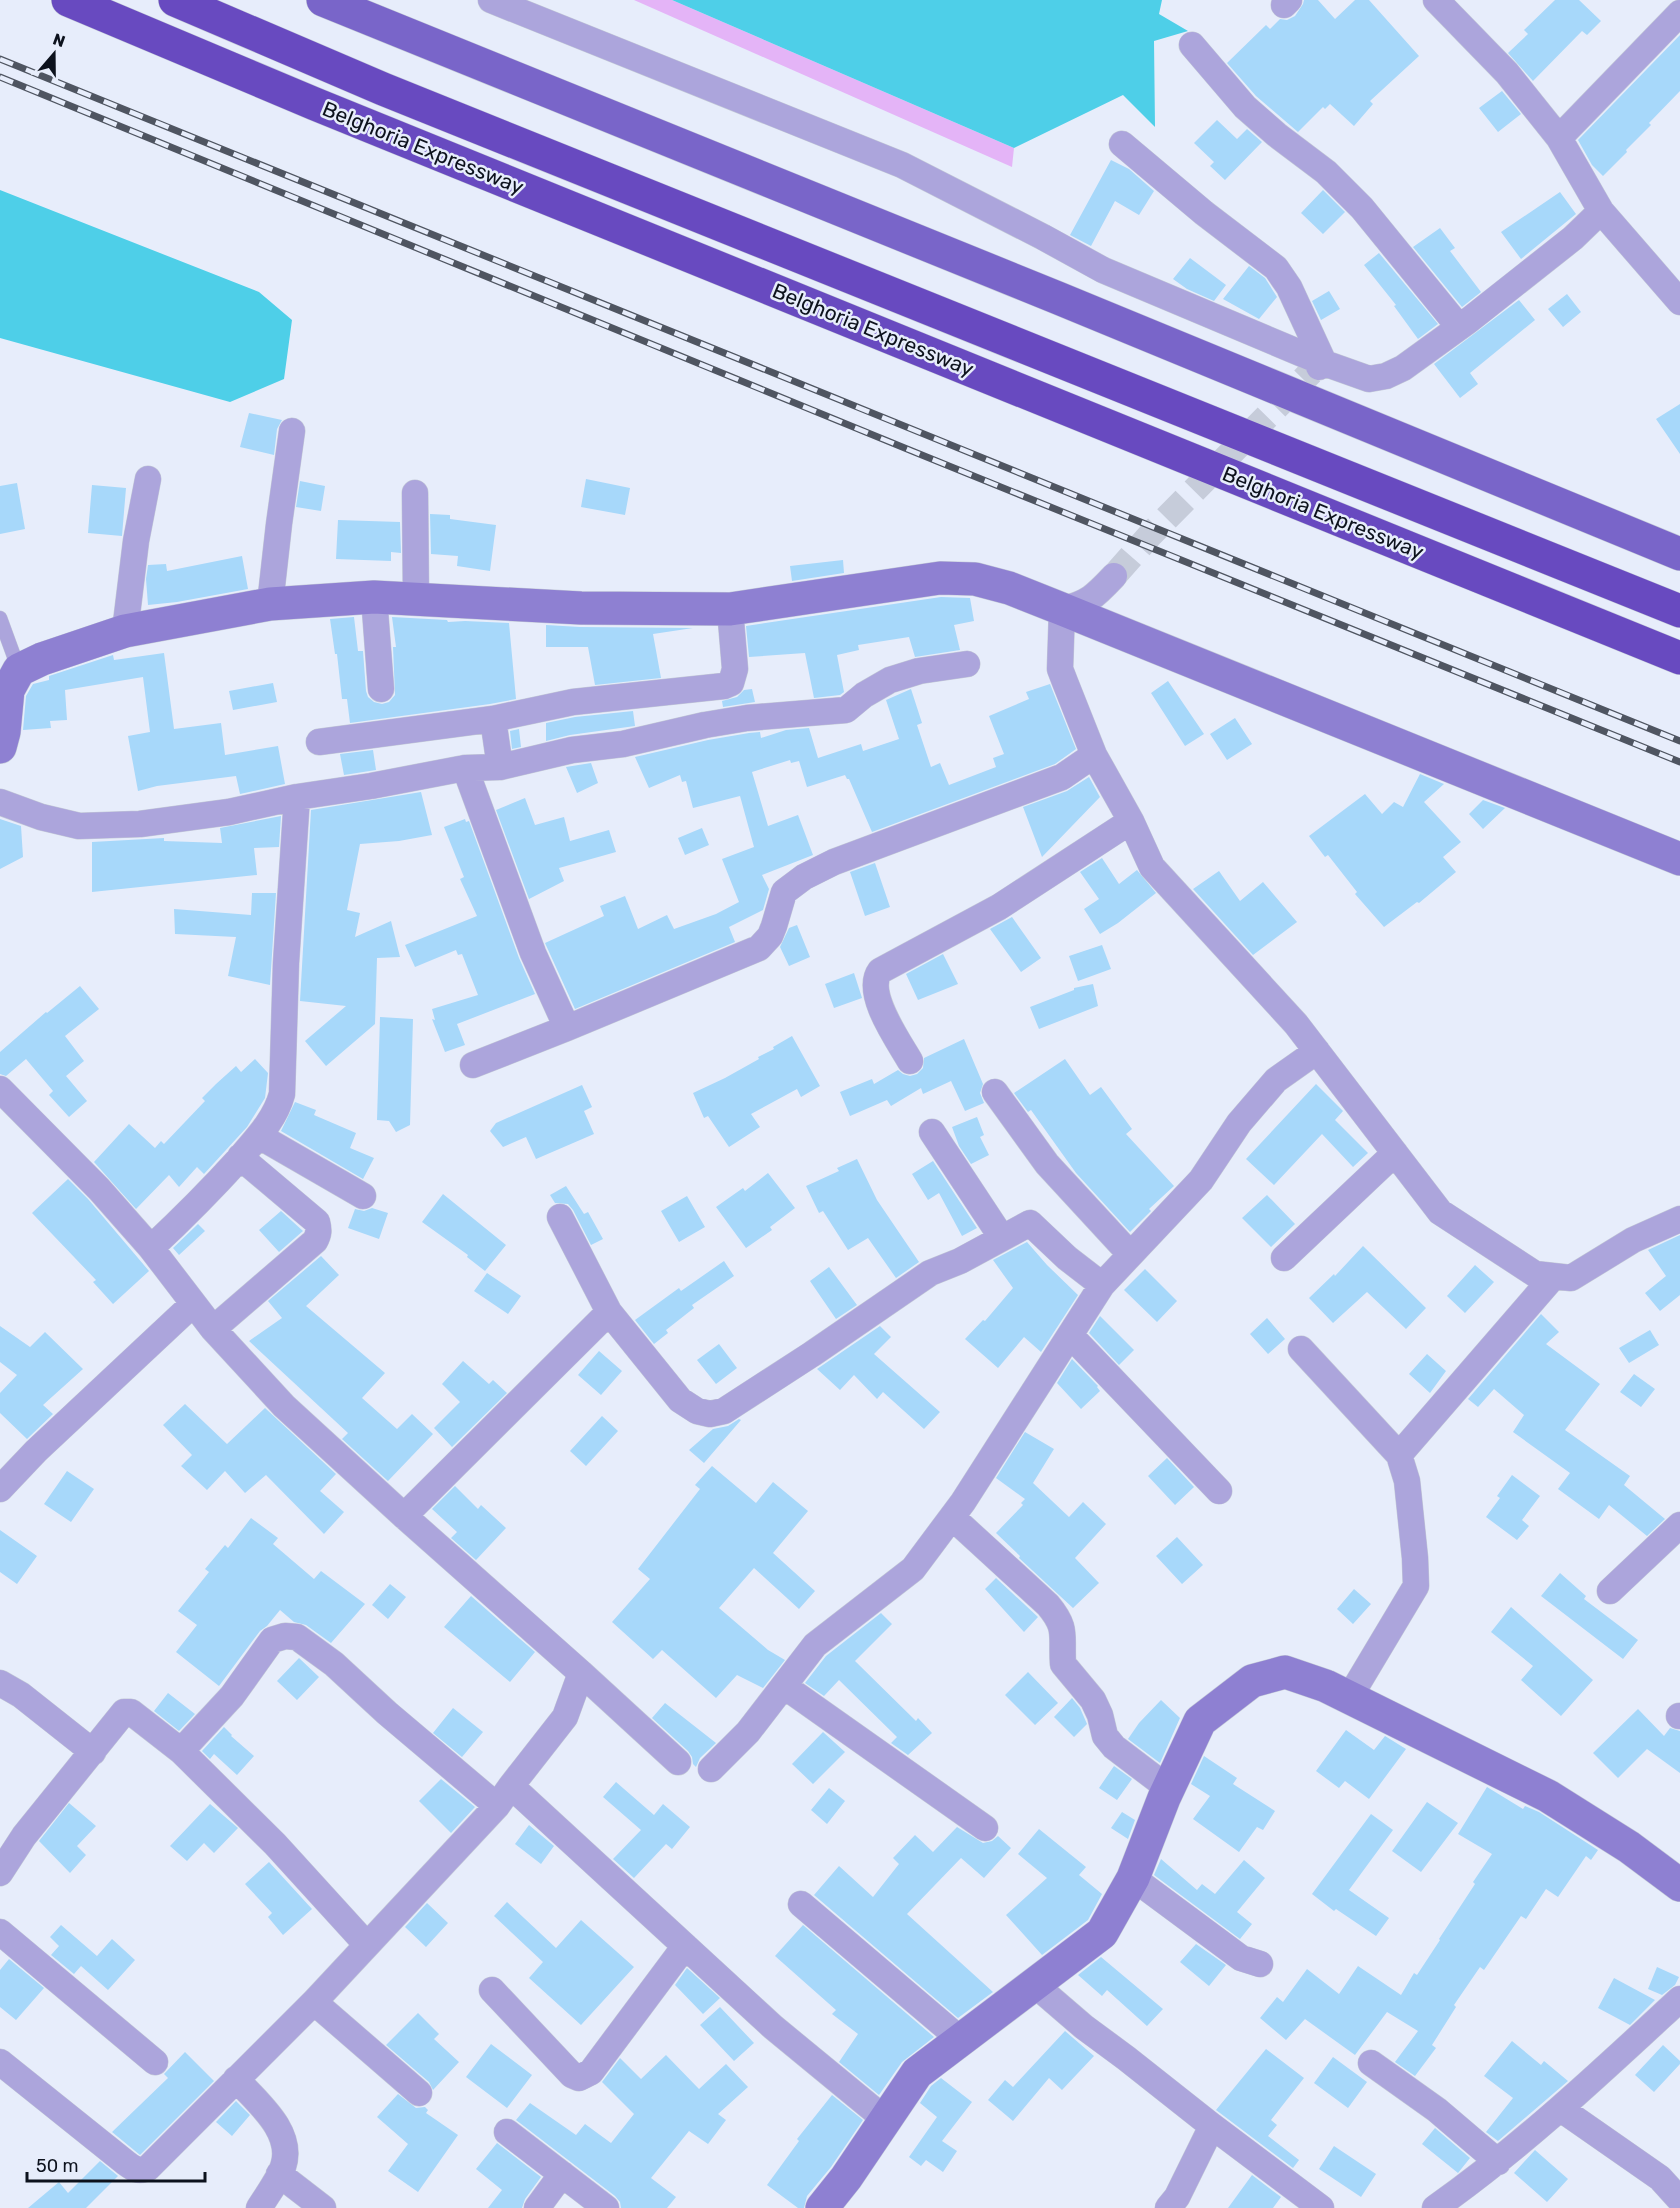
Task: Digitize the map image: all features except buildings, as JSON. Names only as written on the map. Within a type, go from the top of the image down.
[{"type":"highway","name":"Belghoria Expressway","points":[[68,0],[195,55],[1680,658]]},
{"type":"highway","name":"Belghoria Expressway","points":[[175,0],[382,89],[1680,611]]},
{"type":"main road","points":[[323,0],[929,245],[1680,554]]},
{"type":"street","points":[[491,0],[902,165],[1103,270],[1318,368],[1369,379],[1386,376],[1403,368],[1574,238],[1601,212]]},
{"type":"street","points":[[1436,0],[1507,73],[1559,138],[1601,212],[1680,302]]},
{"type":"street","points":[[1559,138],[1680,13]]},
{"type":"street","points":[[1192,45],[1245,107],[1277,135],[1326,172],[1362,208],[1459,327]]},
{"type":"street","points":[[1122,144],[1204,213],[1276,268],[1289,287],[1318,368]]},
{"type":"street","points":[[270,604],[292,431]]},
{"type":"street","points":[[125,631],[136,541],[148,478]]},
{"type":"street","points":[[415,493],[416,598]]},
{"type":"street","points":[[1062,609],[1080,605],[1093,598],[1114,576]]},
{"type":"street","points":[[0,747],[4,732],[8,690],[19,670],[42,659],[125,631],[270,604],[374,597],[581,608],[730,609],[940,578],[975,579],[1009,588],[1062,609],[1680,859]]},
{"type":"street","points":[[374,597],[381,688]]},
{"type":"street","points":[[319,742],[493,719],[573,702],[724,686],[731,683],[735,669],[730,609]]},
{"type":"street","points":[[1062,609],[1060,669],[1094,755],[1131,821],[1152,867],[1296,1024],[1440,1212],[1535,1274],[1571,1278],[1633,1240],[1680,1219]]},
{"type":"street","points":[[0,802],[41,817],[79,826],[140,824],[229,812],[297,797],[465,768],[500,767],[572,750],[623,744],[716,723],[747,718],[846,710],[864,695],[890,680],[919,671],[967,664]]},
{"type":"street","points":[[493,719],[500,767]]},
{"type":"street","points":[[472,1065],[759,948],[770,936],[784,892],[804,877],[834,862],[1062,777],[1094,755]]},
{"type":"street","points":[[465,768],[533,953],[567,1028]]},
{"type":"street","points":[[152,1248],[204,1198],[259,1136],[275,1113],[282,1094],[286,963],[297,797]]},
{"type":"street","points":[[910,1061],[886,1018],[877,994],[876,977],[880,971],[999,907],[1131,821]]},
{"type":"street","points":[[711,1769],[748,1732],[815,1645],[913,1569],[952,1517],[1102,1285],[1201,1180],[1239,1123],[1276,1080],[1317,1051]]},
{"type":"street","points":[[995,1092],[1047,1164],[1130,1254]]},
{"type":"street","points":[[4,1102],[99,1189],[152,1248],[213,1329],[284,1406],[678,1762]]},
{"type":"street","points":[[932,1132],[1002,1238]]},
{"type":"street","points":[[259,1136],[363,1196]]},
{"type":"street","points":[[1284,1258],[1395,1153]]},
{"type":"street","points":[[213,1329],[318,1236],[317,1222],[240,1156]]},
{"type":"street","points":[[560,1217],[609,1312],[680,1400],[697,1411],[710,1414],[723,1411],[812,1354],[930,1273],[960,1261],[1030,1223],[1067,1258],[1102,1285]]},
{"type":"street","points":[[1399,1455],[1554,1276]]},
{"type":"street","points":[[0,1489],[36,1451],[193,1304]]},
{"type":"street","points":[[404,1516],[609,1312]]},
{"type":"street","points":[[1070,1335],[1219,1491]]},
{"type":"street","points":[[1301,1349],[1399,1455],[1407,1481],[1416,1558],[1416,1586],[1349,1698]]},
{"type":"street","points":[[952,1517],[1048,1605],[1058,1617],[1063,1628],[1063,1664],[1098,1709],[1105,1736],[1114,1747],[1168,1788]]},
{"type":"street","points":[[1610,1591],[1680,1525]]},
{"type":"street","points":[[181,1751],[232,1696],[272,1640],[285,1636],[297,1637],[334,1664],[387,1713],[578,1846],[773,2027],[886,2120]]},
{"type":"street","points":[[822,2208],[846,2178],[917,2073],[1102,1933],[1133,1878],[1168,1788],[1200,1721],[1252,1681],[1285,1672],[1326,1686],[1548,1796],[1629,1847],[1680,1885]]},
{"type":"street","points":[[0,2062],[126,2163],[141,2171],[148,2168],[314,2002],[504,1796],[565,1717],[581,1674]]},
{"type":"street","points":[[0,1683],[21,1695],[93,1752]]},
{"type":"street","points":[[784,1686],[985,1828]]},
{"type":"street","points":[[0,1873],[24,1836],[73,1774],[124,1712],[131,1712],[181,1751],[275,1844],[368,1945]]},
{"type":"street","points":[[1133,1878],[1241,1958],[1260,1964]]},
{"type":"street","points":[[801,1904],[961,2040]]},
{"type":"street","points":[[0,1932],[155,2062]]},
{"type":"street","points":[[492,1990],[572,2075],[579,2078],[591,2072],[685,1946]]},
{"type":"street","points":[[1034,1984],[1084,2027],[1321,2208]]},
{"type":"street","points":[[1435,2208],[1498,2162],[1561,2109],[1680,1999]]},
{"type":"street","points":[[314,2002],[419,2093]]},
{"type":"street","points":[[1371,2063],[1437,2110],[1498,2162]]},
{"type":"street","points":[[237,2079],[277,2126],[284,2144],[284,2165],[259,2208]]},
{"type":"street","points":[[1561,2109],[1660,2178],[1680,2200]]},
{"type":"street","points":[[1168,2208],[1177,2197],[1212,2126]]},
{"type":"street","points":[[507,2132],[606,2208]]},
{"type":"street","points":[[279,2174],[323,2208]]},
{"type":"street","points":[[537,2208],[562,2174]]},
{"type":"lane","points":[[0,618],[19,670]]},
{"type":"shaded area","points":[[634,0],[672,0],[1014,148],[1012,167]]},
{"type":"water","points":[[672,0],[1162,0],[1159,14],[1188,31],[1154,41],[1155,127],[1123,95],[1014,148]]},
{"type":"water","points":[[0,190],[259,292],[292,320],[284,379],[230,402],[0,338]]},
{"type":"tunnel","points":[[1114,576],[1151,534],[1311,372]]},
{"type":"railway","points":[[0,59],[1680,741]]},
{"type":"railway","points":[[0,77],[912,451],[1680,762]]}]
